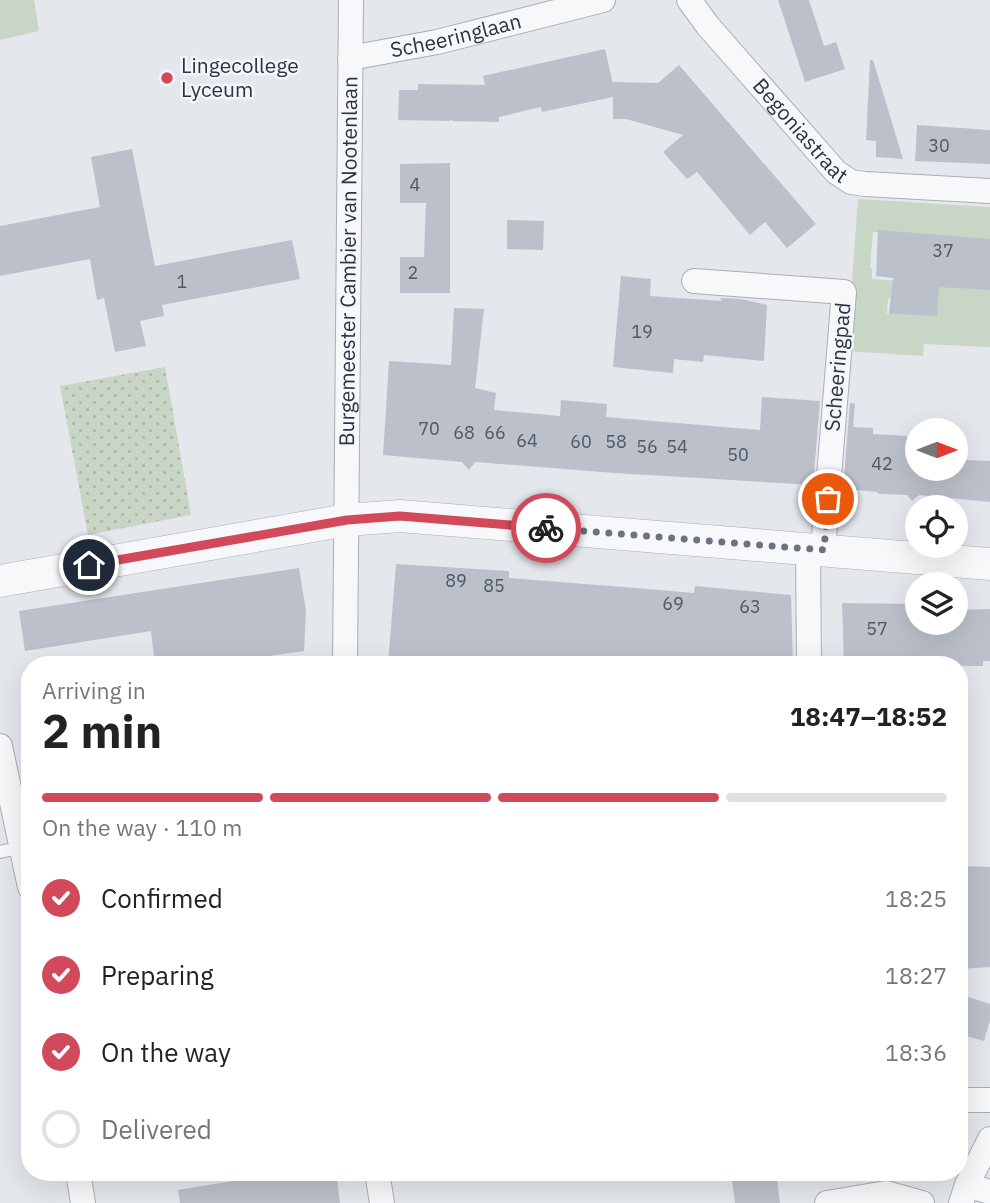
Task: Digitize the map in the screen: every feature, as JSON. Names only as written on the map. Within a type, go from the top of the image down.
[{"type":"street","name":"Burgemeester Cambier van Nootenlaan","points":[[345,656],[351,0]]},
{"type":"street","name":"Scheeringlaan","points":[[350,58],[437,42],[603,0]]},
{"type":"street","name":"Begoniastraat","points":[[689,0],[708,26],[845,180],[865,184],[990,191]]},
{"type":"street","name":"Scheeringpad","points":[[694,281],[844,292],[816,550]]},
{"type":"street","points":[[0,581],[347,520],[400,516],[990,564]]},
{"type":"street","points":[[810,656],[816,550]]},
{"type":"street","points":[[0,746],[11,849],[21,869]]},
{"type":"street","points":[[968,1100],[990,1100]]},
{"type":"street","points":[[972,1193],[990,1139]]},
{"type":"street","points":[[79,1181],[83,1203]]},
{"type":"street","points":[[378,1181],[382,1203]]},
{"type":"street","points":[[827,1203],[886,1194],[922,1203]]},
{"type":"green space","points":[[0,0],[34,0],[39,31],[0,40]]},
{"type":"green space","points":[[858,199],[990,207],[990,347],[924,344],[923,356],[847,351]],"holes":[[[873,232],[902,233],[900,281],[872,279],[870,268]],[[888,298],[911,299],[911,315],[887,314]]]},
{"type":"green space","points":[[165,367],[191,515],[88,535],[60,386]]},
{"type":"building","points":[[778,0],[809,0],[824,46],[836,42],[845,69],[805,82]]},
{"type":"building","points":[[605,49],[613,84],[658,83],[679,65],[816,224],[787,248],[765,222],[750,235],[697,172],[687,179],[663,152],[683,135],[626,119],[613,119],[613,97],[542,112],[541,107],[499,117],[499,122],[398,120],[399,90],[418,90],[418,84],[485,85],[483,76]]},
{"type":"building","points":[[870,60],[873,60],[903,159],[876,157],[876,141],[866,140]]},
{"type":"building","points":[[917,125],[990,130],[990,164],[915,161]]},
{"type":"building","points":[[132,149],[155,266],[292,240],[300,279],[162,305],[164,316],[140,321],[146,346],[115,352],[104,298],[97,300],[90,259],[0,276],[0,226],[100,207],[91,157]]},
{"type":"building","points":[[450,163],[450,293],[400,293],[400,257],[424,257],[426,203],[400,203],[400,164]]},
{"type":"building","points":[[507,220],[544,221],[543,250],[507,249]]},
{"type":"building","points":[[878,230],[990,239],[990,290],[939,287],[937,316],[889,314],[893,278],[876,276]]},
{"type":"building","points":[[621,276],[651,279],[650,296],[722,301],[720,298],[741,299],[767,305],[764,361],[704,355],[703,362],[674,359],[673,373],[613,367]]},
{"type":"building","points":[[454,308],[484,309],[475,388],[496,393],[494,410],[560,416],[561,400],[607,404],[606,417],[760,430],[762,397],[820,401],[813,485],[475,462],[469,470],[462,462],[383,455],[389,361],[451,365]]},
{"type":"building","points":[[850,403],[855,404],[853,427],[873,428],[873,434],[905,436],[905,481],[968,481],[968,460],[990,461],[990,502],[968,500],[968,495],[879,494],[857,490],[850,497],[843,489]]},
{"type":"building","points":[[396,564],[509,571],[509,578],[694,593],[695,586],[791,595],[793,656],[389,656]]},
{"type":"building","points":[[299,568],[306,611],[304,651],[269,656],[154,656],[151,631],[25,651],[19,611]]},
{"type":"building","points":[[842,603],[905,604],[905,635],[968,635],[968,610],[990,609],[990,661],[983,661],[983,666],[968,666],[968,656],[844,656]]},
{"type":"building","points":[[968,866],[990,867],[990,967],[968,968]]},
{"type":"building","points":[[968,997],[990,1004],[990,1020],[984,1041],[968,1037]]},
{"type":"building","points":[[234,1181],[337,1181],[340,1203],[180,1203],[178,1190]]},
{"type":"building","points":[[732,1181],[777,1181],[780,1203],[735,1203]]},
{"type":"way so far","points":[[546,528],[824,550],[828,499]]},
{"type":"place","name":"Lingecollege Lyceum","points":[[167,78]]},
{"type":"route","points":[[89,565],[347,520],[400,516],[546,528]]}]
